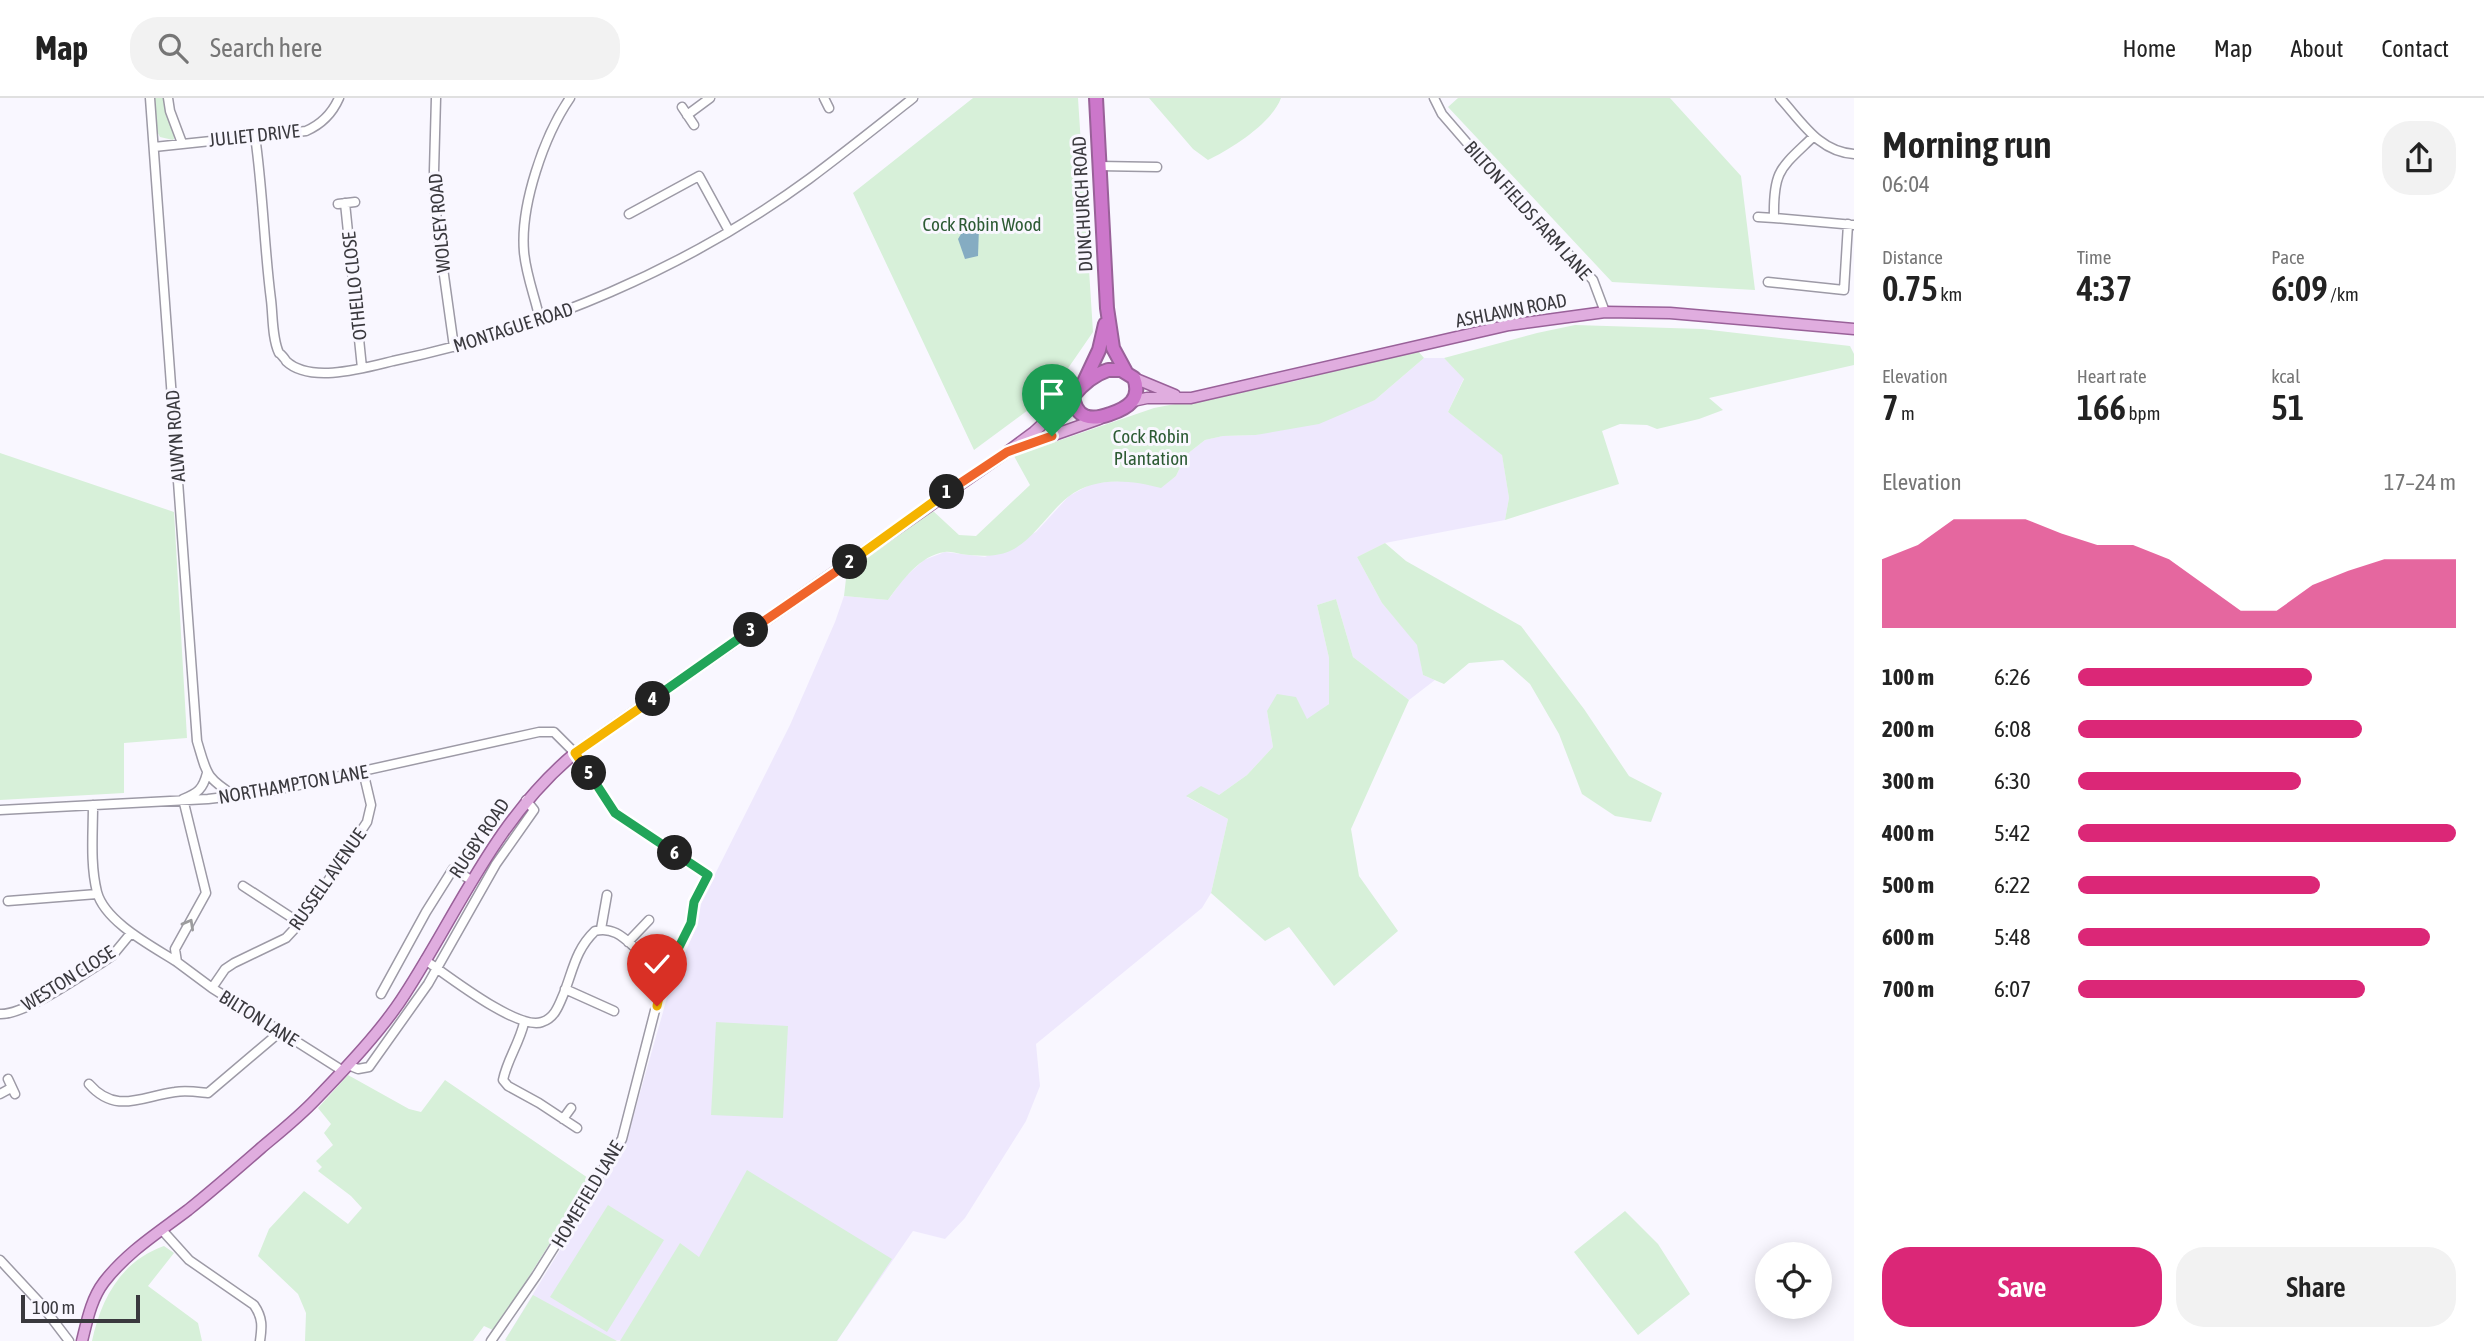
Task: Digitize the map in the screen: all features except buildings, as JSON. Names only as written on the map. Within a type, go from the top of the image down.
[{"type":"highway","name":"DUNCHURCH ROAD","points":[[1096,98],[1107,308],[1113,348],[1130,375]]},
{"type":"highway","name":"DUNCHURCH ROAD","points":[[1082,385],[1102,341],[1107,308]]},
{"type":"highway","points":[[1108,370],[1130,375],[1136,388],[1133,401],[1126,408],[1099,418],[1089,418],[1078,412],[1073,396],[1082,385],[1108,370]]},
{"type":"main road","name":"ASHLAWN ROAD","points":[[1133,401],[1207,395],[1509,325],[1605,312],[1670,313],[1854,329]]},
{"type":"main road","name":"ASHLAWN ROAD","points":[[1130,375],[1181,397]]},
{"type":"main road","points":[[1007,452],[1034,432],[1073,396]]},
{"type":"main road","points":[[1007,452],[1099,418]]},
{"type":"main road","name":"RUGBY ROAD","points":[[82,1341],[93,1302],[104,1282],[134,1250],[231,1176],[315,1101],[345,1068],[404,995],[471,880],[526,800],[548,775],[575,753],[1007,452]]},
{"type":"street","name":"ALWYN ROAD","points":[[150,98],[197,741],[207,773]]},
{"type":"street","points":[[168,98],[182,143]]},
{"type":"street","name":"JULIET DRIVE","points":[[154,147],[306,131],[317,126],[334,108],[339,98]]},
{"type":"street","name":"WOLSEY ROAD","points":[[436,98],[434,171],[437,225],[454,347]]},
{"type":"street","points":[[540,320],[524,252],[526,217],[545,143],[570,98]]},
{"type":"street","points":[[694,125],[685,111],[710,98]]},
{"type":"street","points":[[824,98],[829,108]]},
{"type":"street","name":"MONTAGUE ROAD","points":[[256,136],[266,261],[279,353],[295,368],[307,372],[362,368],[454,347],[595,300],[729,231],[807,180],[913,98]]},
{"type":"street","name":"BILTON FIELDS FARM LANE","points":[[1434,98],[1442,114],[1500,181],[1593,280],[1605,312]]},
{"type":"street","points":[[1780,98],[1814,136],[1832,150],[1854,154]]},
{"type":"street","points":[[1774,218],[1774,186],[1778,172],[1814,136]]},
{"type":"street","points":[[1099,166],[1157,167]]},
{"type":"street","points":[[629,214],[699,176],[729,231]]},
{"type":"street","name":"OTHELLO CLOSE","points":[[346,203],[362,368]]},
{"type":"street","points":[[1758,217],[1851,225],[1844,290]]},
{"type":"street","points":[[1768,282],[1854,290]]},
{"type":"street","name":"NORTHAMPTON LANE","points":[[0,810],[235,796],[295,786],[539,732],[554,732],[575,753],[615,813],[708,875]]},
{"type":"street","name":"RUSSELL AVENUE","points":[[212,988],[225,970],[286,938],[300,923],[367,822],[371,805],[363,771]]},
{"type":"street","points":[[207,773],[214,783],[235,796]]},
{"type":"street","points":[[177,962],[175,949],[206,893],[183,799],[198,793],[204,787],[207,773]]},
{"type":"street","points":[[345,1068],[369,1067],[428,984],[496,864],[534,810],[526,800]]},
{"type":"street","points":[[8,901],[97,894],[93,805]]},
{"type":"street","points":[[381,994],[455,866],[471,880]]},
{"type":"street","name":"HOMEFIELD LANE","points":[[491,1341],[622,1139],[661,988],[691,923],[694,902],[708,875]]},
{"type":"street","points":[[243,886],[300,923]]},
{"type":"street","name":"BILTON LANE","points":[[97,894],[106,910],[131,933],[280,1032],[345,1068]]},
{"type":"street","points":[[601,929],[607,895]]},
{"type":"street","points":[[628,942],[649,920]]},
{"type":"street","points":[[425,960],[499,1010],[524,1023],[541,1023],[554,1015],[576,955],[595,931],[610,930],[639,951]]},
{"type":"street","name":"WESTON CLOSE","points":[[0,1014],[29,1005],[113,956],[131,933]]},
{"type":"street","points":[[415,976],[428,984]]},
{"type":"street","points":[[565,989],[614,1010]]},
{"type":"street","points":[[524,1023],[520,1041],[503,1080],[508,1086],[577,1128]]},
{"type":"street","points":[[89,1084],[97,1094],[117,1101],[138,1101],[175,1092],[208,1093],[280,1032]]},
{"type":"street","points":[[0,1094],[13,1091],[8,1079]]},
{"type":"street","points":[[563,1119],[571,1108]]},
{"type":"street","points":[[162,1230],[189,1260],[254,1305],[262,1321],[260,1341]]},
{"type":"street","points":[[0,1260],[40,1303],[69,1341]]},
{"type":"shaded area","points":[[1424,358],[1444,358],[1464,378],[1448,412],[1502,454],[1509,498],[1505,520],[1385,543],[1357,557],[1382,603],[1418,645],[1423,675],[1435,680],[1409,700],[1353,657],[1336,599],[1317,605],[1329,658],[1329,704],[1307,720],[1267,711],[1273,747],[1247,775],[1219,795],[1187,797],[1228,819],[1211,893],[1202,908],[1036,1044],[1040,1086],[1026,1121],[965,1218],[945,1239],[913,1231],[837,1341],[505,1340],[626,1142],[669,991],[697,925],[699,906],[790,725],[844,596],[888,600],[905,577],[924,560],[945,552],[985,557],[1036,532],[1069,496],[1093,483],[1134,480],[1161,487],[1176,476],[1186,455],[1205,440],[1223,436],[1256,435],[1375,400]]},
{"type":"green space","points":[[155,98],[164,98],[165,109],[176,136],[173,140],[160,137],[157,131]]},
{"type":"green space","name":"Cock Robin Wood","points":[[973,98],[1078,98],[1093,332],[1051,393],[974,450],[853,193]]},
{"type":"green space","points":[[1149,98],[1281,98],[1260,126],[1208,160],[1193,149]]},
{"type":"green space","points":[[1458,98],[1670,98],[1741,176],[1755,290],[1612,282],[1448,107]]},
{"type":"green space","points":[[1575,325],[1702,329],[1850,346],[1854,354],[1854,365],[1709,398],[1723,410],[1699,419],[1657,429],[1647,425],[1620,424],[1602,431],[1619,484],[1505,520],[1509,498],[1502,455],[1448,412],[1464,379],[1444,358]]},
{"type":"green space","name":"Cock Robin Plantation","points":[[1418,351],[1424,358],[1375,400],[1319,424],[1256,435],[1223,436],[1205,440],[1186,455],[1176,476],[1161,488],[1113,482],[1078,490],[1029,538],[1008,552],[988,556],[948,552],[936,554],[912,570],[888,600],[844,596],[847,570],[932,510],[959,535],[976,536],[1030,485],[1014,456],[1154,408],[1296,381]]},
{"type":"green space","points":[[0,453],[174,512],[187,738],[124,743],[124,793],[0,800]]},
{"type":"green space","points":[[1385,543],[1406,561],[1521,626],[1584,709],[1629,776],[1662,793],[1651,822],[1615,816],[1582,794],[1559,734],[1530,684],[1503,660],[1469,663],[1444,684],[1423,675],[1417,645],[1382,603],[1357,557]]},
{"type":"green space","points":[[1336,599],[1353,657],[1409,700],[1351,829],[1359,876],[1398,931],[1334,986],[1289,927],[1265,941],[1211,893],[1228,819],[1186,796],[1201,786],[1219,795],[1247,775],[1273,747],[1267,711],[1277,694],[1296,697],[1307,719],[1329,704],[1329,658],[1317,605]]},
{"type":"green space","points":[[716,1022],[788,1026],[783,1118],[711,1115]]},
{"type":"green space","points":[[348,1075],[409,1109],[421,1112],[445,1080],[588,1178],[495,1331],[484,1326],[473,1341],[305,1341],[306,1313],[298,1294],[258,1256],[269,1229],[304,1191],[348,1224],[362,1208],[351,1196],[318,1171],[322,1167],[316,1161],[333,1145],[324,1133],[331,1124],[318,1108]]},
{"type":"green space","points":[[747,1170],[892,1259],[837,1341],[620,1341],[680,1243],[699,1257]]},
{"type":"green space","points":[[608,1205],[664,1240],[607,1332],[550,1297]]},
{"type":"green space","points":[[1625,1211],[1658,1244],[1690,1294],[1638,1335],[1574,1252]]},
{"type":"green space","points":[[164,1246],[174,1253],[148,1286],[198,1323],[202,1341],[92,1341],[101,1311],[115,1283],[136,1261]]},
{"type":"green space","points":[[533,1295],[617,1341],[505,1340]]},
{"type":"water","points":[[979,228],[978,256],[965,259],[958,239],[964,229]]},
{"type":"route","points":[[657,1006],[661,988],[691,923],[694,902],[708,875],[615,813],[575,753],[988,464],[1007,452],[1052,436]]}]
